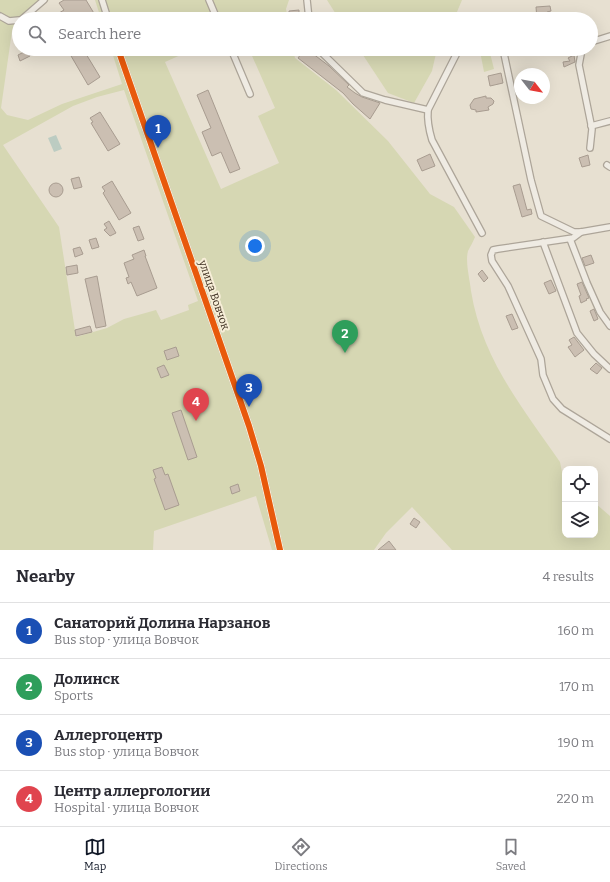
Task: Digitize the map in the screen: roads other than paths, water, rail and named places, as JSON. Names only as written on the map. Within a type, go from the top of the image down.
[{"type":"street","points":[[30,12],[44,0]]},
{"type":"street","points":[[102,0],[106,12]]},
{"type":"street","points":[[209,0],[214,12]]},
{"type":"street","points":[[307,0],[308,12]]},
{"type":"street","points":[[0,16],[9,21],[12,21]]},
{"type":"street","points":[[598,40],[610,36]]},
{"type":"street","name":"улица Вовчок","points":[[120,56],[249,426],[261,466],[280,550]]},
{"type":"street","points":[[233,56],[250,94]]},
{"type":"street","points":[[325,56],[363,93],[385,100],[428,110]]},
{"type":"street","points":[[455,56],[428,110],[427,119],[432,140],[482,233]]},
{"type":"street","points":[[504,56],[531,180],[541,216],[568,229],[581,232]]},
{"type":"street","points":[[581,56],[579,65],[592,126],[590,148]]},
{"type":"street","points":[[592,126],[610,121]]},
{"type":"street","points":[[610,227],[581,232],[570,238],[493,250],[491,255],[492,261],[508,286],[541,359],[542,375],[553,399],[562,409],[610,439]]},
{"type":"street","points":[[570,238],[586,282],[600,312],[610,326]]},
{"type":"street","points":[[543,242],[578,333],[594,354],[610,369]]},
{"type":"place","name":"Санаторий Долина Нарзанов","points":[[158,148]]},
{"type":"place","name":"Долинск","points":[[345,353]]},
{"type":"place","name":"Аллергоцентр","points":[[249,407]]},
{"type":"place","name":"Центр аллергологии","points":[[196,421]]}]
